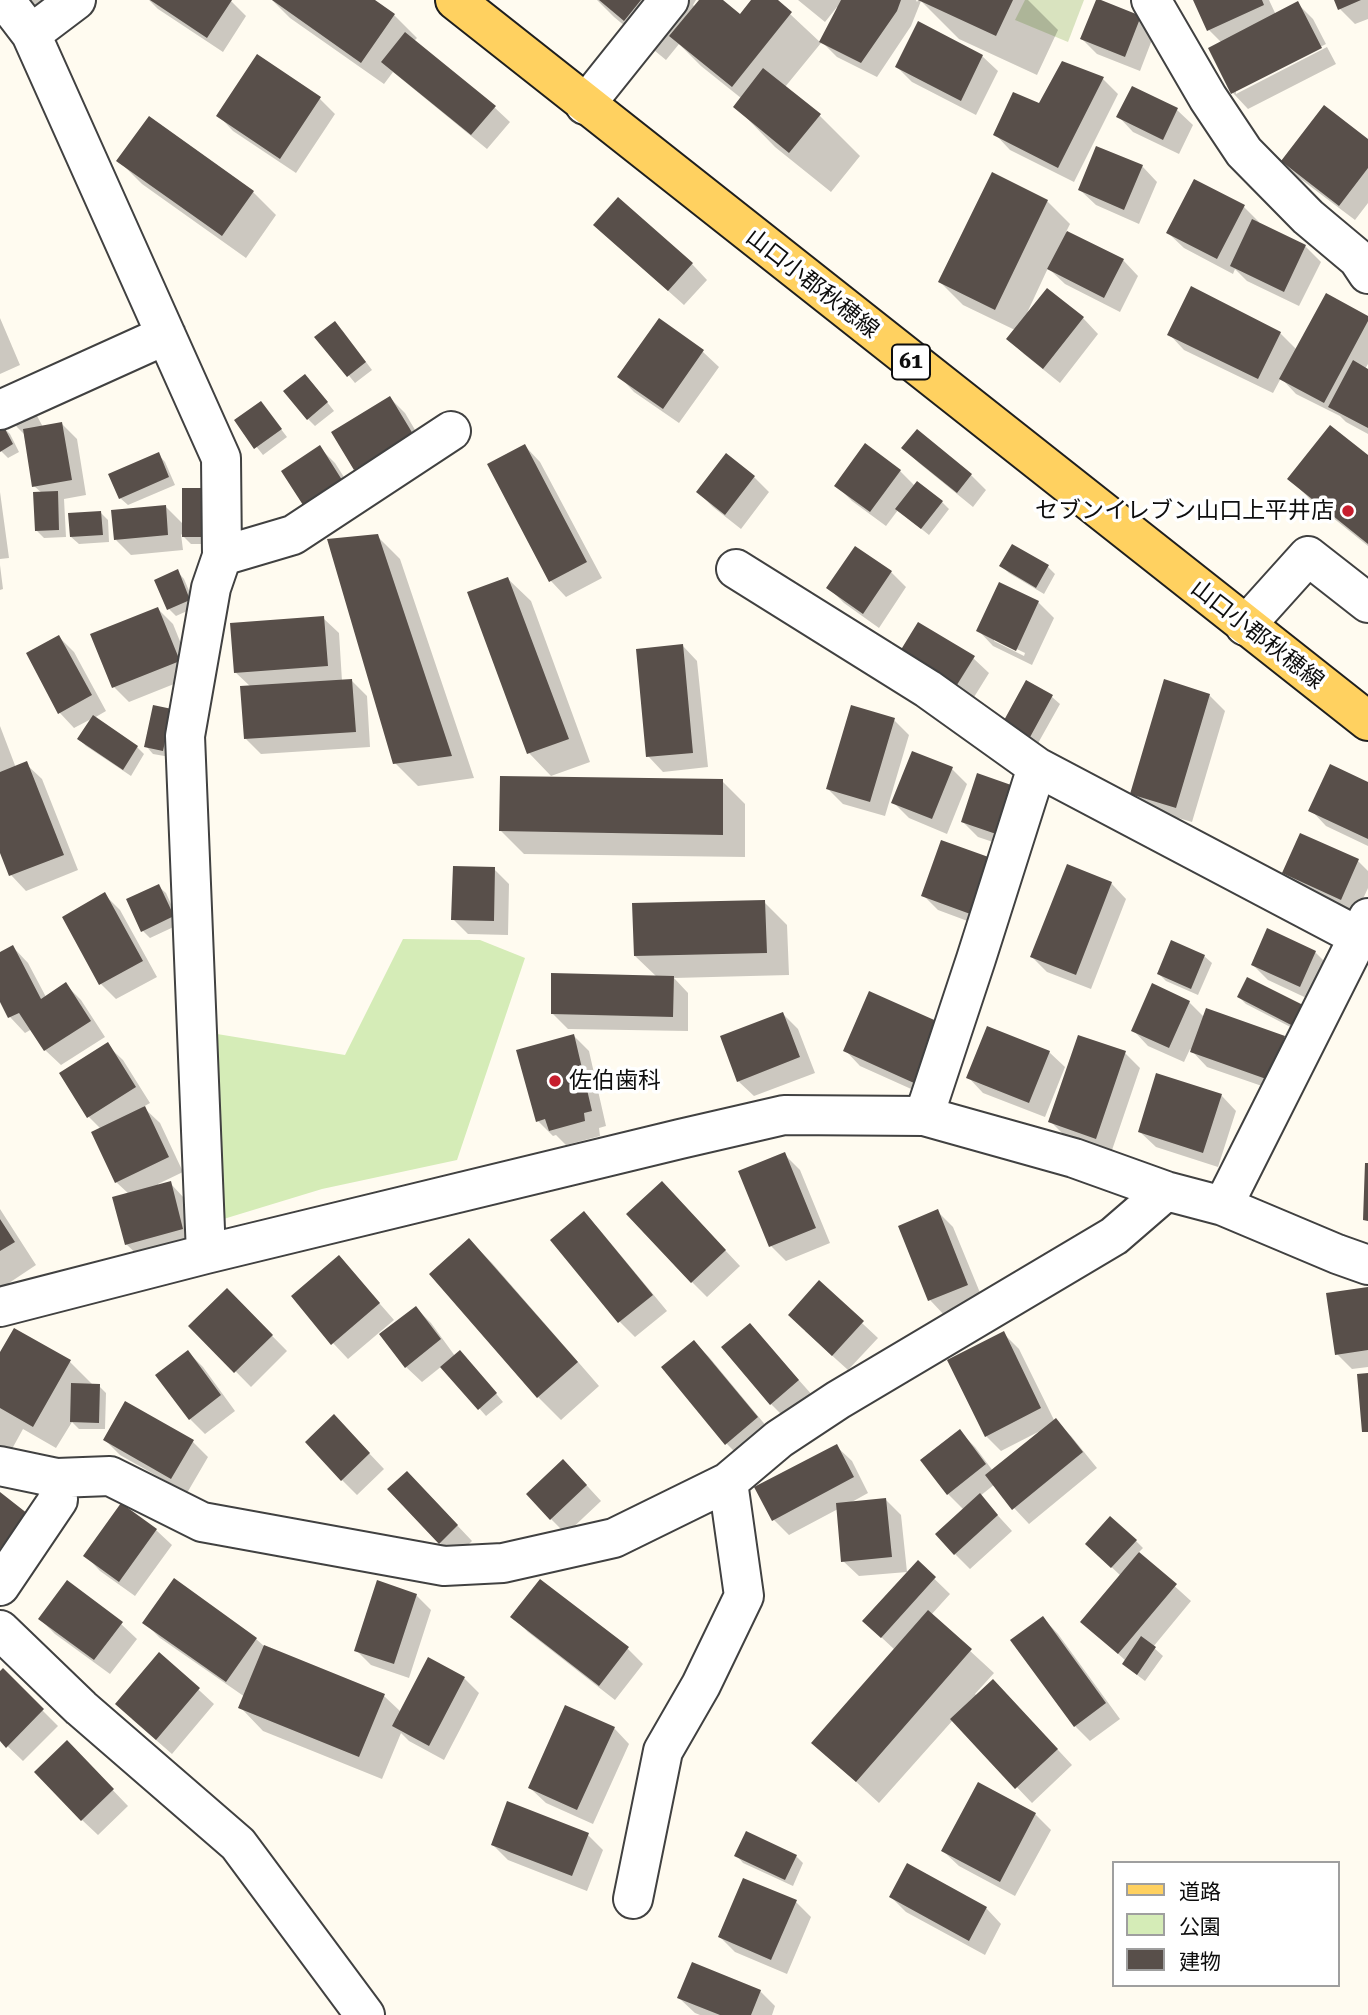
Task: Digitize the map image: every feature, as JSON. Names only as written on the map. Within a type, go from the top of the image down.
[{"type":"main road","name":"山口小郡秋穂線","points":[[455,0],[1245,626],[1363,709]]},
{"type":"street","points":[[5,0],[31,34],[221,457],[222,556],[211,589],[185,736],[206,1254]]},
{"type":"street","points":[[31,34],[76,0]]},
{"type":"street","points":[[585,105],[669,0]]},
{"type":"street","points":[[1152,0],[1208,98],[1244,152],[1308,218],[1358,259],[1368,274]]},
{"type":"street","points":[[0,410],[166,335]]},
{"type":"street","points":[[222,556],[293,535],[451,431]]},
{"type":"street","points":[[1245,626],[1308,556],[1368,603]]},
{"type":"street","points":[[736,569],[928,689],[1037,767],[1364,928],[1223,1206]]},
{"type":"street","points":[[924,1116],[1037,767]]},
{"type":"street","points":[[0,1307],[206,1254],[784,1115],[924,1116],[1074,1158],[1166,1191],[1223,1206],[1368,1265]]},
{"type":"street","points":[[0,1466],[57,1478],[110,1476],[202,1522],[444,1566],[503,1563],[614,1538],[728,1482],[779,1439],[838,1400],[1114,1236],[1166,1191]]},
{"type":"street","points":[[0,1586],[58,1500],[57,1478]]},
{"type":"street","points":[[633,1899],[663,1751],[701,1685],[744,1595],[728,1482]]},
{"type":"street","points":[[0,1630],[81,1708],[238,1844],[365,2015]]},
{"type":"green space","points":[[1025,0],[1084,0],[1068,42],[1015,20]]},
{"type":"green space","points":[[403,939],[480,940],[525,958],[457,1160],[322,1189],[217,1221],[211,1033],[345,1055]]},
{"type":"building","points":[[150,0],[232,0],[207,38]]},
{"type":"building","points":[[272,0],[375,0],[395,14],[361,63]]},
{"type":"building","points":[[599,0],[641,0],[624,21]]},
{"type":"building","points":[[699,0],[723,0],[740,14],[751,0],[778,0],[792,12],[732,87],[669,36]]},
{"type":"building","points":[[841,0],[901,0],[897,11],[861,63],[819,42]]},
{"type":"building","points":[[918,0],[1013,0],[996,36]]},
{"type":"building","points":[[1096,0],[1141,16],[1125,57],[1080,39]]},
{"type":"building","points":[[1193,0],[1262,0],[1264,5],[1207,31]]},
{"type":"building","points":[[1334,0],[1361,0],[1338,10]]},
{"type":"building","points":[[1298,1],[1322,48],[1231,94],[1208,48]]},
{"type":"building","points":[[918,21],[983,55],[961,101],[895,67]]},
{"type":"building","points":[[405,32],[496,106],[471,135],[381,62]]},
{"type":"building","points":[[257,54],[321,97],[280,159],[216,116]]},
{"type":"building","points":[[1062,61],[1104,77],[1058,168],[993,135],[1013,92],[1039,103]]},
{"type":"building","points":[[763,68],[821,114],[789,153],[733,107]]},
{"type":"building","points":[[1132,86],[1178,108],[1163,140],[1116,117]]},
{"type":"building","points":[[1324,105],[1368,139],[1368,168],[1339,206],[1281,161]]},
{"type":"building","points":[[149,116],[254,191],[222,236],[116,161]]},
{"type":"building","points":[[1096,146],[1143,165],[1124,210],[1078,190]]},
{"type":"building","points":[[992,172],[1048,200],[995,310],[938,282]]},
{"type":"building","points":[[1194,179],[1245,205],[1217,259],[1166,233]]},
{"type":"building","points":[[618,197],[693,263],[668,291],[593,225]]},
{"type":"building","points":[[1252,219],[1306,245],[1284,292],[1230,266]]},
{"type":"building","points":[[1067,231],[1124,259],[1104,298],[1047,269]]},
{"type":"building","points":[[1191,286],[1281,332],[1258,379],[1167,335]]},
{"type":"building","points":[[1047,288],[1084,317],[1043,369],[1006,339]]},
{"type":"building","points":[[1326,293],[1368,316],[1368,321],[1324,403],[1279,379]]},
{"type":"building","points":[[659,318],[704,350],[663,409],[617,377]]},
{"type":"building","points":[[335,321],[366,362],[347,377],[314,337]]},
{"type":"building","points":[[1353,360],[1368,369],[1368,428],[1328,407]]},
{"type":"building","points":[[305,374],[328,402],[307,420],[283,391]]},
{"type":"building","points":[[390,396],[413,434],[354,470],[331,432]]},
{"type":"building","points":[[261,401],[282,429],[254,449],[234,420]]},
{"type":"building","points":[[62,422],[72,480],[32,487],[23,429]]},
{"type":"building","points":[[3,425],[13,444],[0,452],[0,426]]},
{"type":"building","name":"セブンイレブン山口上平井店","points":[[1330,425],[1368,455],[1368,544],[1287,479]]},
{"type":"building","points":[[917,429],[972,474],[957,493],[901,448]]},
{"type":"building","points":[[865,443],[901,470],[870,512],[834,486]]},
{"type":"building","points":[[525,444],[587,562],[549,582],[487,464]]},
{"type":"building","points":[[320,445],[342,480],[303,505],[281,471]]},
{"type":"building","points":[[159,452],[169,477],[119,499],[108,474]]},
{"type":"building","points":[[726,453],[755,476],[725,515],[696,492]]},
{"type":"building","points":[[917,481],[943,501],[921,529],[895,509]]},
{"type":"building","points":[[182,488],[210,488],[211,537],[182,537]]},
{"type":"building","points":[[58,491],[59,530],[35,531],[33,492]]},
{"type":"building","points":[[166,505],[168,535],[114,540],[111,510]]},
{"type":"building","points":[[101,511],[103,535],[70,537],[68,513]]},
{"type":"building","points":[[378,534],[452,756],[393,764],[327,539]]},
{"type":"building","points":[[1012,544],[1049,565],[1036,588],[999,566]]},
{"type":"building","points":[[855,546],[892,571],[863,614],[826,588]]},
{"type":"building","points":[[178,569],[190,600],[167,610],[154,580]]},
{"type":"building","points":[[508,577],[569,739],[527,754],[467,592]]},
{"type":"building","points":[[999,582],[1039,601],[1016,651],[976,631]]},
{"type":"building","points":[[158,607],[180,661],[112,688],[90,634]]},
{"type":"building","points":[[324,616],[328,666],[234,673],[230,623]]},
{"type":"building","points":[[918,622],[975,656],[950,696],[894,661]]},
{"type":"building","points":[[59,635],[92,695],[58,714],[26,653]]},
{"type":"building","points":[[683,644],[693,753],[646,757],[636,649]]},
{"type":"building","points":[[352,679],[356,732],[244,739],[240,686]]},
{"type":"building","points":[[1164,679],[1210,694],[1176,808],[1130,794]]},
{"type":"building","points":[[1026,680],[1053,695],[1029,739],[1002,724]]},
{"type":"building","points":[[153,705],[172,709],[163,751],[144,747]]},
{"type":"building","points":[[851,705],[895,718],[870,802],[826,789]]},
{"type":"building","points":[[93,715],[138,746],[123,770],[77,739]]},
{"type":"building","points":[[912,751],[953,767],[932,819],[891,803]]},
{"type":"building","points":[[27,761],[64,855],[9,876],[0,853],[0,772]]},
{"type":"building","points":[[1330,764],[1368,782],[1368,839],[1308,811]]},
{"type":"building","points":[[977,773],[1014,786],[999,835],[961,822]]},
{"type":"building","points":[[500,776],[723,779],[723,835],[499,831]]},
{"type":"building","points":[[1300,833],[1359,859],[1341,900],[1282,873]]},
{"type":"building","points":[[941,840],[994,859],[973,915],[921,896]]},
{"type":"building","points":[[1067,864],[1112,882],[1076,975],[1030,957]]},
{"type":"building","points":[[453,866],[495,867],[494,921],[451,920]]},
{"type":"building","points":[[159,884],[174,916],[141,932],[126,899]]},
{"type":"building","points":[[105,892],[143,961],[99,985],[62,917]]},
{"type":"building","points":[[765,900],[767,953],[634,956],[632,903]]},
{"type":"building","points":[[1267,928],[1316,951],[1300,987],[1251,965]]},
{"type":"building","points":[[1171,940],[1205,955],[1191,989],[1157,974]]},
{"type":"building","points":[[13,945],[41,999],[66,982],[91,1021],[44,1051],[19,1013],[8,1018],[0,1002],[0,952]]},
{"type":"building","points":[[551,973],[674,976],[673,1017],[551,1014]]},
{"type":"building","points":[[1247,977],[1305,1006],[1295,1027],[1237,997]]},
{"type":"building","points":[[1152,983],[1190,1001],[1169,1048],[1131,1031]]},
{"type":"building","points":[[869,991],[941,1023],[914,1083],[843,1051]]},
{"type":"building","points":[[1206,1008],[1285,1036],[1269,1080],[1190,1052]]},
{"type":"building","points":[[783,1012],[800,1057],[737,1082],[720,1036]]},
{"type":"building","points":[[987,1026],[1050,1051],[1029,1103],[966,1078]]},
{"type":"building","name":"佐伯歯科","points":[[574,1034],[592,1111],[584,1113],[585,1121],[549,1131],[545,1119],[536,1122],[516,1050]]},
{"type":"building","points":[[1078,1035],[1126,1051],[1096,1139],[1048,1122]]},
{"type":"building","points":[[108,1042],[136,1087],[87,1118],[59,1073]]},
{"type":"building","points":[[1156,1073],[1222,1094],[1203,1153],[1138,1132]]},
{"type":"building","points":[[145,1106],[169,1157],[115,1183],[91,1132]]},
{"type":"building","points":[[785,1152],[816,1228],[769,1247],[738,1171]]},
{"type":"building","points":[[1365,1163],[1368,1163],[1368,1221],[1363,1220]]},
{"type":"building","points":[[171,1181],[183,1229],[125,1245],[112,1197]]},
{"type":"building","points":[[662,1181],[726,1250],[691,1283],[626,1214]]},
{"type":"building","points":[[938,1209],[968,1285],[928,1301],[898,1226]]},
{"type":"building","points":[[584,1211],[653,1295],[618,1323],[550,1240]]},
{"type":"building","points":[[0,1219],[15,1242],[0,1251]]},
{"type":"building","points":[[469,1238],[578,1362],[537,1398],[429,1274]]},
{"type":"building","points":[[339,1255],[380,1303],[331,1345],[291,1296]]},
{"type":"building","points":[[819,1280],[864,1321],[832,1356],[788,1315]]},
{"type":"building","points":[[1368,1287],[1368,1350],[1335,1355],[1326,1293]]},
{"type":"building","points":[[227,1288],[273,1335],[234,1373],[188,1326]]},
{"type":"building","points":[[416,1306],[441,1339],[405,1368],[379,1334]]},
{"type":"building","points":[[750,1323],[799,1380],[770,1405],[721,1347]]},
{"type":"building","points":[[14,1328],[71,1360],[33,1427],[0,1408],[0,1352]]},
{"type":"building","points":[[1004,1331],[1041,1408],[985,1437],[947,1360]]},
{"type":"building","points":[[694,1340],[758,1417],[725,1445],[661,1367]]},
{"type":"building","points":[[188,1350],[221,1395],[189,1420],[155,1375]]},
{"type":"building","points":[[460,1350],[497,1393],[478,1410],[440,1367]]},
{"type":"building","points":[[1368,1373],[1368,1432],[1362,1432],[1357,1374]]},
{"type":"building","points":[[71,1383],[100,1384],[99,1423],[70,1422]]},
{"type":"building","points":[[125,1401],[194,1440],[171,1479],[103,1440]]},
{"type":"building","points":[[334,1414],[370,1453],[341,1481],[305,1442]]},
{"type":"building","points":[[1056,1418],[1083,1452],[1012,1510],[985,1475]]},
{"type":"building","points":[[960,1429],[986,1464],[947,1495],[920,1460]]},
{"type":"building","points":[[837,1444],[854,1477],[772,1521],[754,1487]]},
{"type":"building","points":[[563,1459],[587,1485],[550,1520],[526,1494]]},
{"type":"building","points":[[407,1471],[458,1525],[439,1544],[387,1489]]},
{"type":"building","points":[[0,1492],[28,1514],[0,1549]]},
{"type":"building","points":[[980,1493],[998,1515],[954,1555],[935,1534]]},
{"type":"building","points":[[886,1498],[892,1557],[841,1562],[836,1503]]},
{"type":"building","points":[[121,1503],[157,1529],[119,1582],[83,1556]]},
{"type":"building","points":[[1110,1516],[1137,1540],[1111,1568],[1085,1544]]},
{"type":"building","points":[[1139,1552],[1177,1584],[1118,1654],[1080,1622]]},
{"type":"building","points":[[918,1560],[936,1577],[881,1638],[862,1621]]},
{"type":"building","points":[[174,1578],[257,1638],[226,1682],[142,1623]]},
{"type":"building","points":[[540,1579],[629,1647],[599,1686],[510,1617]]},
{"type":"building","points":[[67,1580],[123,1622],[94,1660],[38,1619]]},
{"type":"building","points":[[377,1580],[417,1594],[394,1664],[354,1651]]},
{"type":"building","points":[[928,1610],[972,1649],[856,1782],[811,1743]]},
{"type":"building","points":[[1043,1616],[1106,1703],[1074,1727],[1010,1640]]},
{"type":"building","points":[[1141,1636],[1156,1647],[1137,1675],[1122,1664]]},
{"type":"building","points":[[264,1645],[385,1694],[359,1757],[238,1708]]},
{"type":"building","points":[[159,1652],[200,1688],[156,1740],[115,1704]]},
{"type":"building","points":[[428,1657],[465,1677],[429,1746],[392,1726]]},
{"type":"building","points":[[3,1668],[44,1709],[6,1748],[0,1741],[0,1671]]},
{"type":"building","points":[[993,1679],[1058,1749],[1015,1789],[950,1719]]},
{"type":"building","points":[[565,1705],[615,1727],[577,1810],[528,1788]]},
{"type":"building","points":[[67,1740],[114,1789],[81,1821],[34,1772]]},
{"type":"building","points":[[978,1782],[1036,1813],[1000,1882],[941,1851]]},
{"type":"building","points":[[507,1801],[589,1833],[572,1876],[491,1845]]},
{"type":"building","points":[[746,1831],[797,1855],[785,1880],[734,1856]]},
{"type":"building","points":[[907,1863],[987,1907],[969,1941],[889,1897]]},
{"type":"building","points":[[743,1878],[797,1900],[771,1960],[718,1937]]},
{"type":"building","points":[[692,1962],[761,1990],[751,2015],[720,2015],[677,1998]]},
{"type":"place","name":"セブンイレブン山口上平井店","points":[[1348,511]]},
{"type":"place","name":"佐伯歯科","points":[[555,1081]]}]
